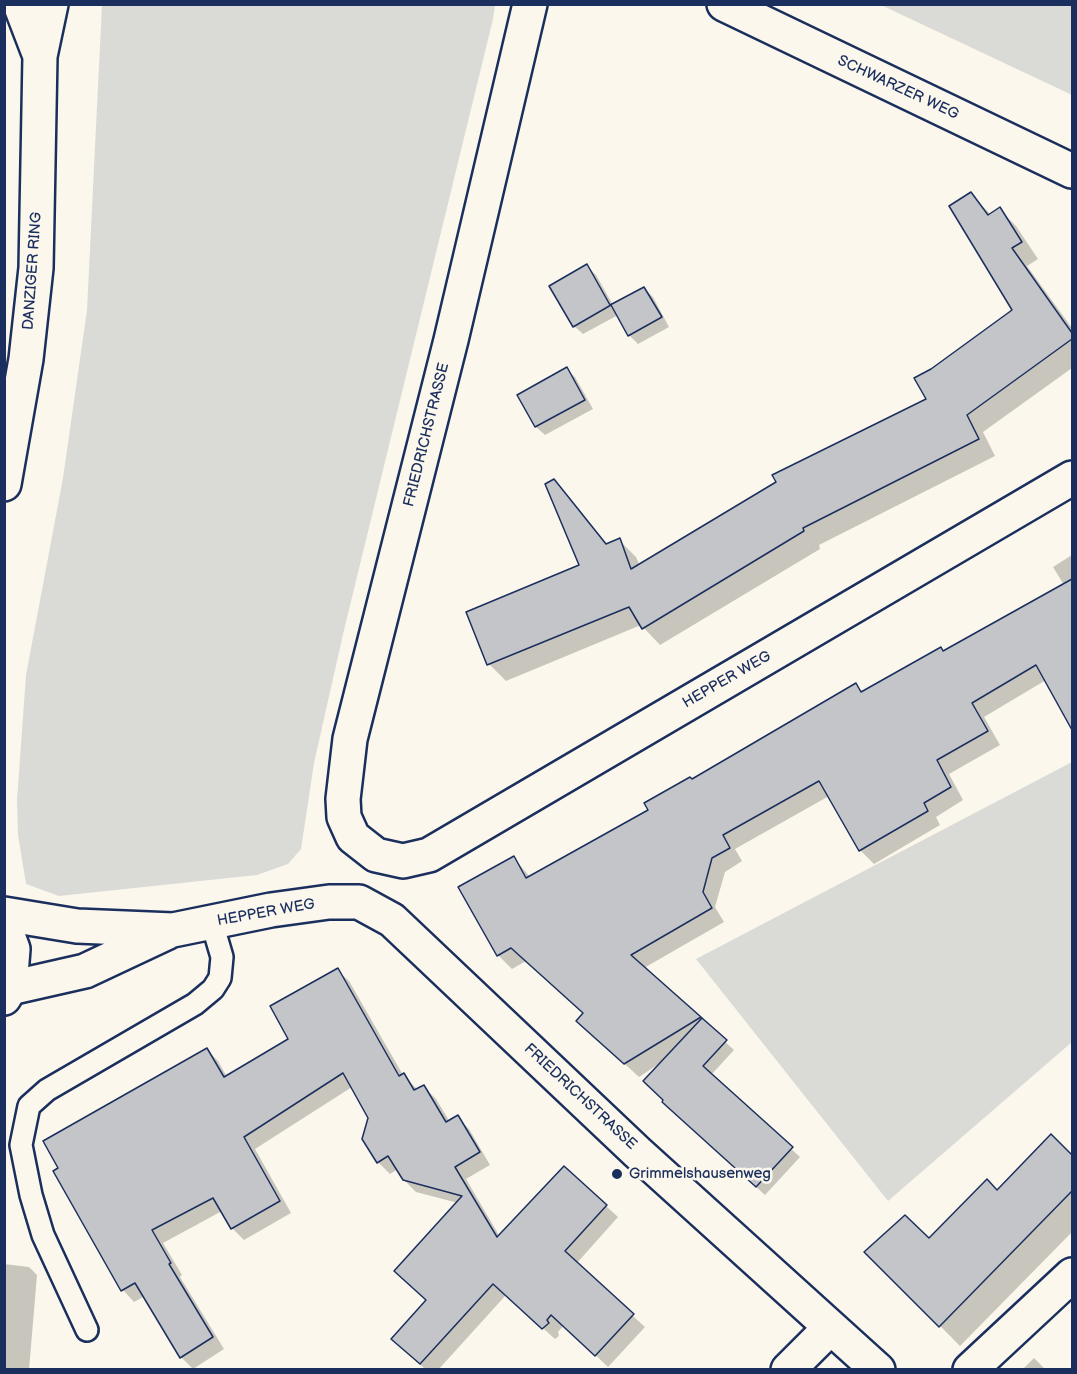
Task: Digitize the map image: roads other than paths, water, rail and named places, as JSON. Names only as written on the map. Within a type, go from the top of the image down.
[{"type":"street","name":"DANZIGER RING","points":[[20,4],[40,56]]},
{"type":"street","name":"DANZIGER RING","points":[[4,484],[27,359],[36,268],[40,56],[51,4]]},
{"type":"street","name":"FRIEDRICHSTRASSE","points":[[376,855],[353,837],[344,817],[343,799],[350,739],[451,340],[530,4]]},
{"type":"street","name":"SCHWARZER WEG","points":[[724,4],[1072,171]]},
{"type":"street","name":"HEPPER WEG","points":[[376,855],[403,861],[429,855],[1072,478]]},
{"type":"street","name":"HEPPER WEG","points":[[7,993],[85,971],[173,930],[271,910],[329,902],[359,902]]},
{"type":"street","name":"FRIEDRICHSTRASSE","points":[[359,902],[392,920],[637,1152],[878,1370]]},
{"type":"street","name":"HEPPER WEG","points":[[4,914],[77,926],[173,930]]},
{"type":"street","points":[[4,925],[13,950],[7,993]]},
{"type":"street","points":[[970,1370],[1072,1275]]},
{"type":"street","points":[[788,1370],[830,1328]]},
{"type":"lane","points":[[87,1330],[44,1235],[31,1195],[21,1145],[29,1106],[47,1090],[195,1004],[213,989],[220,978],[222,957],[212,922]]},
{"type":"place","name":"Grimmelshausenweg","points":[[617,1174]]}]
